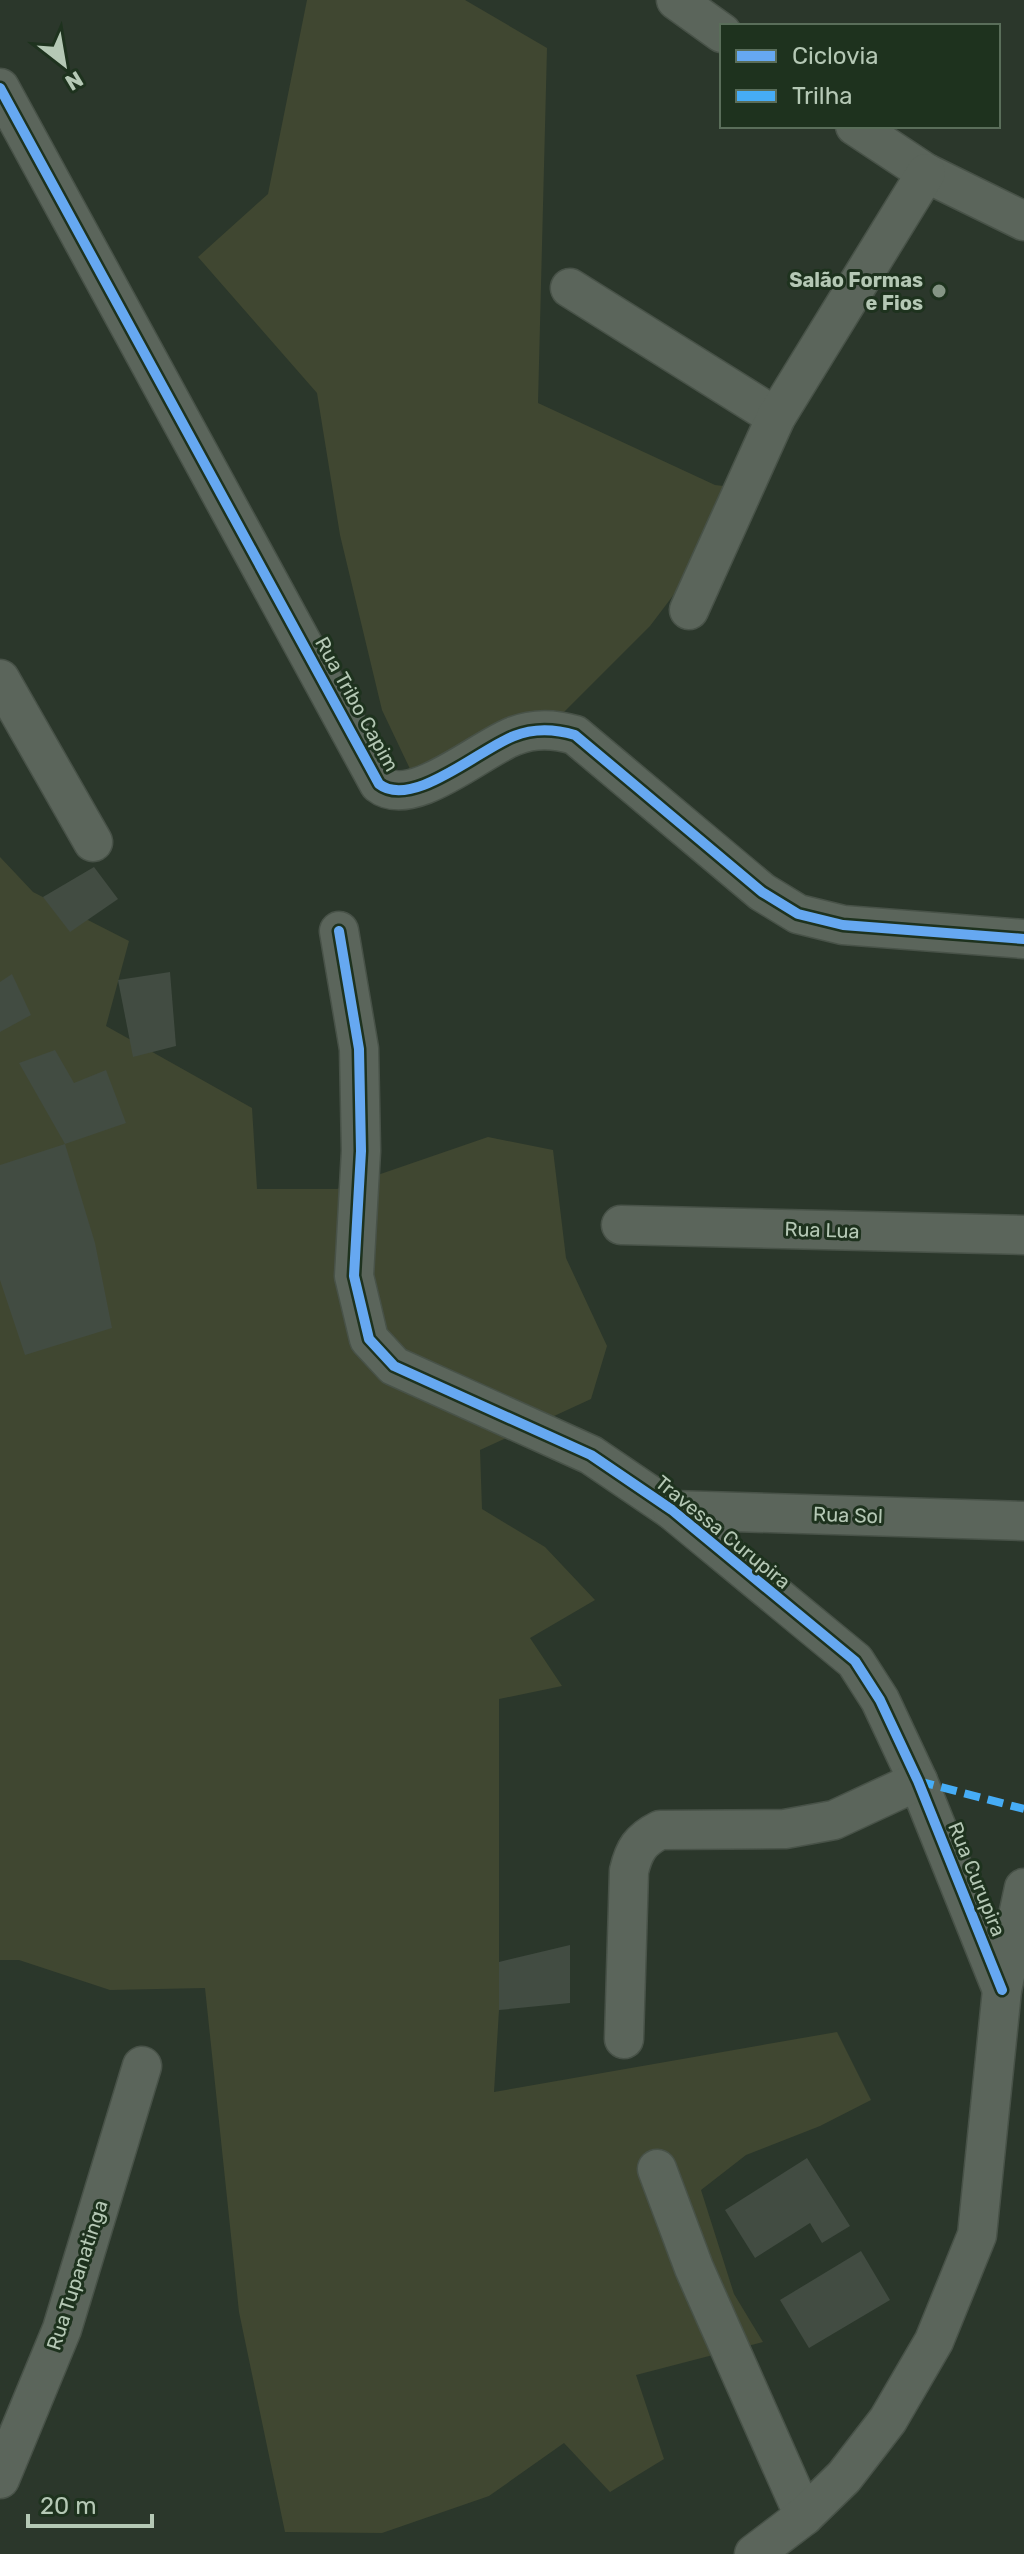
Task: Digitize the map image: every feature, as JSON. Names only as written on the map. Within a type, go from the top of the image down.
[{"type":"street","points":[[676,0],[720,32]]},
{"type":"street","name":"Rua Tribo Capim","points":[[0,88],[379,784],[395,792],[415,789],[513,736],[557,730],[575,735],[762,892],[798,914],[843,925],[1024,939]]},
{"type":"street","points":[[858,128],[926,173],[1024,221]]},
{"type":"street","points":[[689,610],[776,417],[926,173]]},
{"type":"street","points":[[570,288],[776,417]]},
{"type":"street","points":[[0,679],[93,842]]},
{"type":"street","name":"Travessa Curupira","points":[[339,931],[359,1049],[361,1151],[354,1276],[369,1339],[394,1366],[591,1455],[672,1510],[855,1661],[880,1700],[918,1781]]},
{"type":"street","name":"Rua Lua","points":[[621,1225],[1024,1235]]},
{"type":"street","name":"Rua Sol","points":[[672,1510],[1024,1521]]},
{"type":"street","points":[[624,2039],[629,1871],[633,1852],[644,1838],[660,1830],[785,1829],[834,1820],[918,1781]]},
{"type":"street","name":"Rua Curupira","points":[[918,1781],[1002,1990]]},
{"type":"street","name":"Rua Curupira","points":[[754,2554],[804,2516],[844,2477],[888,2420],[934,2341],[977,2235],[1002,1990],[1024,1888]]},
{"type":"street","name":"Rua Tupanatinga","points":[[3,2466],[62,2329],[142,2066]]},
{"type":"street","points":[[657,2169],[694,2268],[804,2516]]},
{"type":"green space","points":[[307,0],[465,0],[547,48],[538,403],[715,485],[732,487],[747,498],[650,626],[544,732],[420,790],[382,710],[340,535],[317,393],[198,257],[268,194]]},
{"type":"green space","points":[[0,857],[33,892],[129,941],[106,1026],[252,1108],[257,1189],[337,1189],[488,1137],[553,1150],[566,1258],[607,1346],[591,1399],[480,1450],[482,1509],[545,1547],[595,1600],[530,1638],[562,1686],[499,1699],[499,2010],[494,2092],[837,2032],[871,2100],[820,2126],[746,2155],[701,2190],[734,2294],[763,2342],[636,2375],[664,2459],[610,2492],[564,2443],[489,2496],[382,2533],[285,2532],[239,2312],[205,1988],[110,1990],[19,1960],[0,1960]]},
{"type":"building","points":[[94,867],[118,899],[70,932],[43,897]]},
{"type":"building","points":[[170,972],[176,1046],[133,1057],[118,980]]},
{"type":"building","points":[[12,974],[31,1015],[0,1032],[0,982]]},
{"type":"building","points":[[55,1050],[74,1083],[106,1070],[126,1123],[65,1144],[19,1063]]},
{"type":"building","points":[[65,1144],[95,1243],[112,1328],[25,1355],[0,1280],[0,1165]]},
{"type":"building","points":[[570,1945],[570,2003],[499,2010],[499,1962]]},
{"type":"building","points":[[807,2158],[850,2226],[822,2243],[810,2223],[755,2258],[725,2210]]},
{"type":"building","points":[[861,2251],[890,2300],[809,2348],[780,2300]]},
{"type":"marked path","points":[[918,1781],[1024,1809]]},
{"type":"cycle path","points":[[0,88],[379,784],[393,790],[409,789],[428,783],[522,733],[567,733],[575,735],[762,892],[798,914],[843,925],[1024,939]]},
{"type":"cycle path","points":[[339,931],[359,1049],[361,1151],[354,1276],[369,1339],[394,1366],[591,1455],[672,1510],[855,1661],[880,1700],[918,1781],[1002,1990]]},
{"type":"place","name":"Salão Formas e Fios","points":[[939,291]]}]
